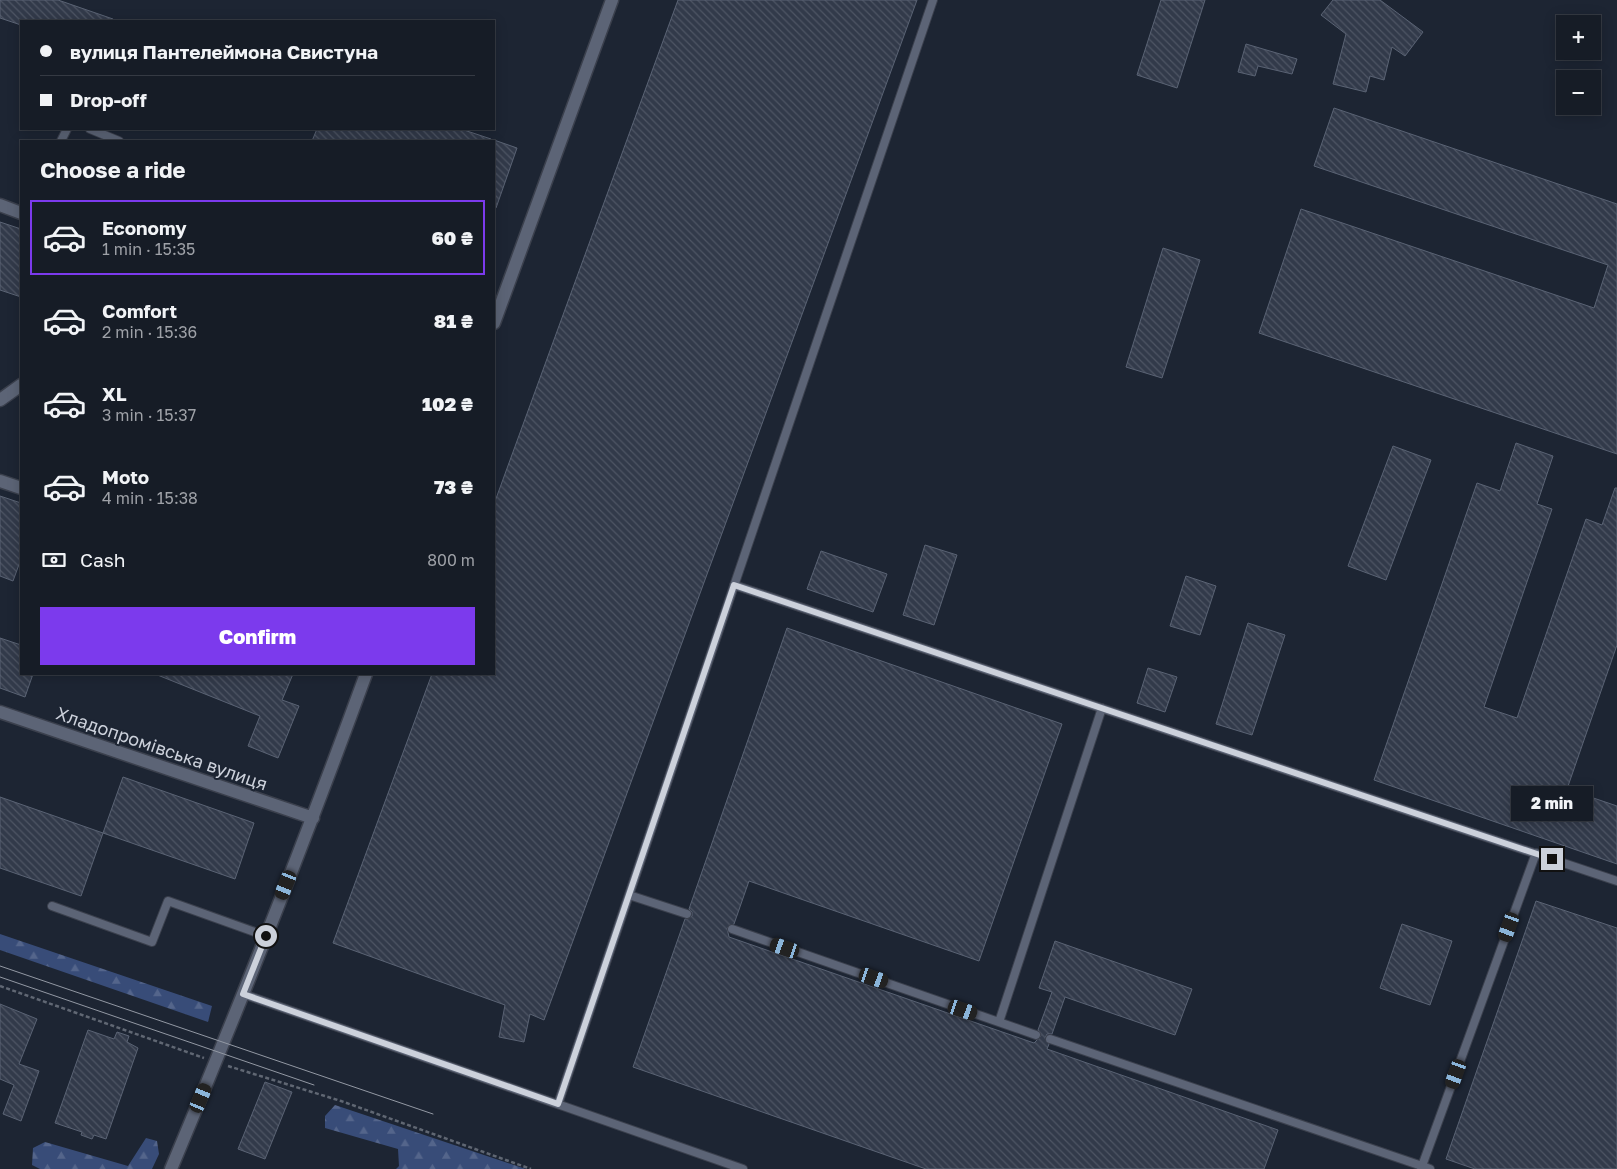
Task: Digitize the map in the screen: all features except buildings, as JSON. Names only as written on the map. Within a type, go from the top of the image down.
[{"type":"street","points":[[495,320],[612,0]]},
{"type":"street","points":[[0,205],[20,213]]},
{"type":"street","points":[[0,400],[20,385]]},
{"type":"street","points":[[0,482],[20,488]]},
{"type":"street","points":[[171,1169],[216,1062],[313,818],[366,675]]},
{"type":"street","name":"Хладопромівська вулиця","points":[[0,712],[313,818]]},
{"type":"lane","points":[[558,1104],[933,0]]},
{"type":"lane","points":[[92,130],[117,140]]},
{"type":"lane","points":[[734,585],[1617,880]]},
{"type":"lane","points":[[999,1022],[1102,708]]},
{"type":"lane","points":[[1050,1039],[1424,1168],[1536,853]]},
{"type":"lane","points":[[632,896],[687,914]]},
{"type":"lane","points":[[52,906],[152,942],[168,901],[266,936]]},
{"type":"lane","points":[[732,929],[1036,1035]]},
{"type":"lane","points":[[243,994],[743,1169]]},
{"type":"path","points":[[0,986],[216,1062],[341,1101],[531,1169]]},
{"type":"green space","points":[[0,934],[212,1006],[208,1022],[0,950]]},
{"type":"green space","points":[[335,1105],[526,1169],[396,1169],[399,1166],[398,1149],[325,1128],[325,1116]]},
{"type":"green space","points":[[146,1138],[157,1141],[159,1154],[152,1169],[40,1169],[32,1165],[33,1148],[45,1142],[128,1166]]},
{"type":"tram line","points":[[0,966],[433,1114]]},
{"type":"tram line","points":[[0,977],[314,1085]]},
{"type":"route","points":[[266,936],[243,994],[558,1104],[734,585],[1552,859]]}]
